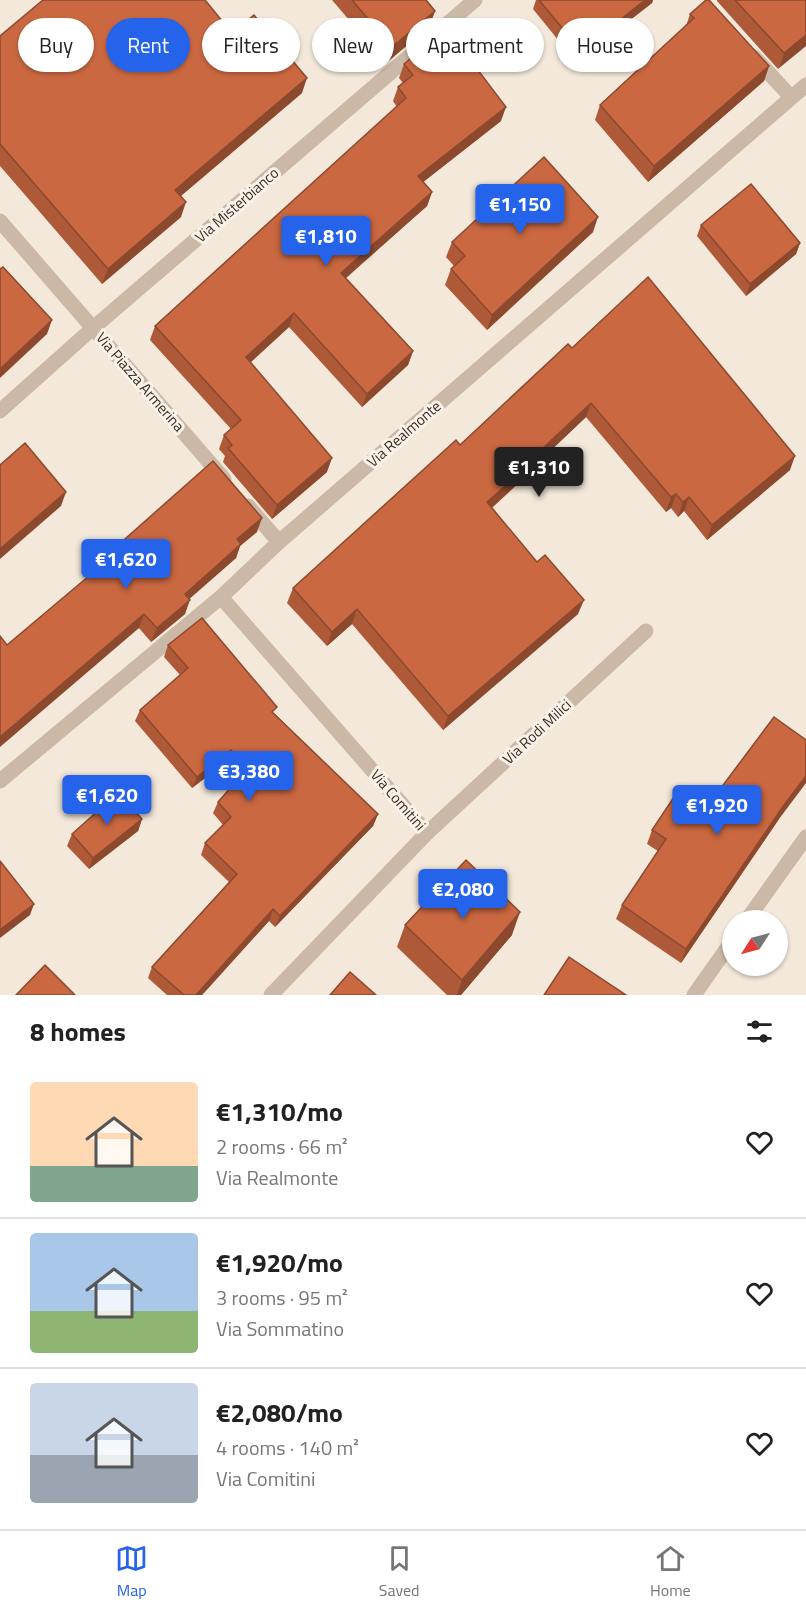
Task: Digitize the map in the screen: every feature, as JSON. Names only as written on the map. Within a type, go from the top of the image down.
[{"type":"street","name":"Via Misterbianco","points":[[0,411],[93,328],[475,0]]},
{"type":"street","points":[[742,44],[791,97]]},
{"type":"street","name":"Via Realmonte","points":[[0,781],[221,597],[279,542],[806,85]]},
{"type":"street","name":"Via Piazza Armerina","points":[[0,221],[279,542]]},
{"type":"street","name":"Via Comitini","points":[[221,597],[427,833],[271,995]]},
{"type":"street","name":"Via Rodi Milici","points":[[427,833],[646,632]]},
{"type":"street","points":[[754,910],[806,837]]},
{"type":"street","points":[[694,995],[722,954]]},
{"type":"building","points":[[43,0],[205,0],[220,18],[202,18],[202,72],[300,72],[300,70],[307,78],[175,190],[186,202],[108,269],[0,144],[0,36],[18,21],[18,72],[94,72],[94,18],[22,18]]},
{"type":"building","points":[[352,0],[426,0],[435,11],[427,18],[406,18],[406,35],[394,45],[394,18],[367,18]]},
{"type":"building","points":[[539,0],[645,0],[622,18],[556,18],[556,21]]},
{"type":"building","points":[[709,0],[769,66],[654,166],[600,105],[636,72],[654,72],[654,55],[694,18],[690,14]]},
{"type":"building","points":[[735,0],[806,0],[806,35],[784,53]]},
{"type":"building","points":[[411,72],[479,72],[506,107],[418,176],[432,192],[341,273],[413,351],[367,394],[294,313],[246,357],[332,458],[277,505],[228,448],[232,445],[224,435],[241,420],[155,326],[406,98],[398,87],[413,75]]},
{"type":"building","points":[[544,157],[598,217],[492,315],[451,269],[465,256],[452,242]]},
{"type":"building","points":[[751,184],[800,243],[750,284],[701,225]]},
{"type":"building","points":[[3,267],[52,320],[0,369],[0,269]]},
{"type":"building","points":[[648,277],[795,456],[712,525],[689,497],[683,502],[676,494],[671,497],[591,403],[527,463],[529,465],[487,502],[537,562],[545,555],[584,600],[448,716],[357,609],[332,632],[293,588],[456,440],[460,445],[568,344],[572,348]]},
{"type":"building","points":[[25,443],[66,492],[0,549],[0,465]]},
{"type":"building","points":[[213,461],[262,518],[237,539],[241,544],[185,594],[190,600],[157,628],[144,614],[0,737],[0,636],[7,645],[102,565],[99,562]]},
{"type":"building","points":[[202,618],[277,707],[272,712],[378,814],[280,916],[273,909],[196,995],[184,995],[152,967],[237,874],[205,843],[231,817],[218,802],[248,768],[231,750],[197,777],[140,710],[188,668],[168,645]]},
{"type":"building","points":[[774,717],[806,740],[806,776],[686,949],[622,905],[666,839],[652,830],[676,794],[703,812]]},
{"type":"building","points":[[118,793],[142,819],[93,858],[72,834]]},
{"type":"building","points":[[466,860],[520,912],[462,980],[405,925]]},
{"type":"building","points":[[0,861],[34,904],[0,930]]},
{"type":"building","points":[[569,957],[626,995],[544,995]]},
{"type":"building","points":[[45,965],[75,995],[16,995]]},
{"type":"building","points":[[350,972],[376,995],[330,995]]}]
